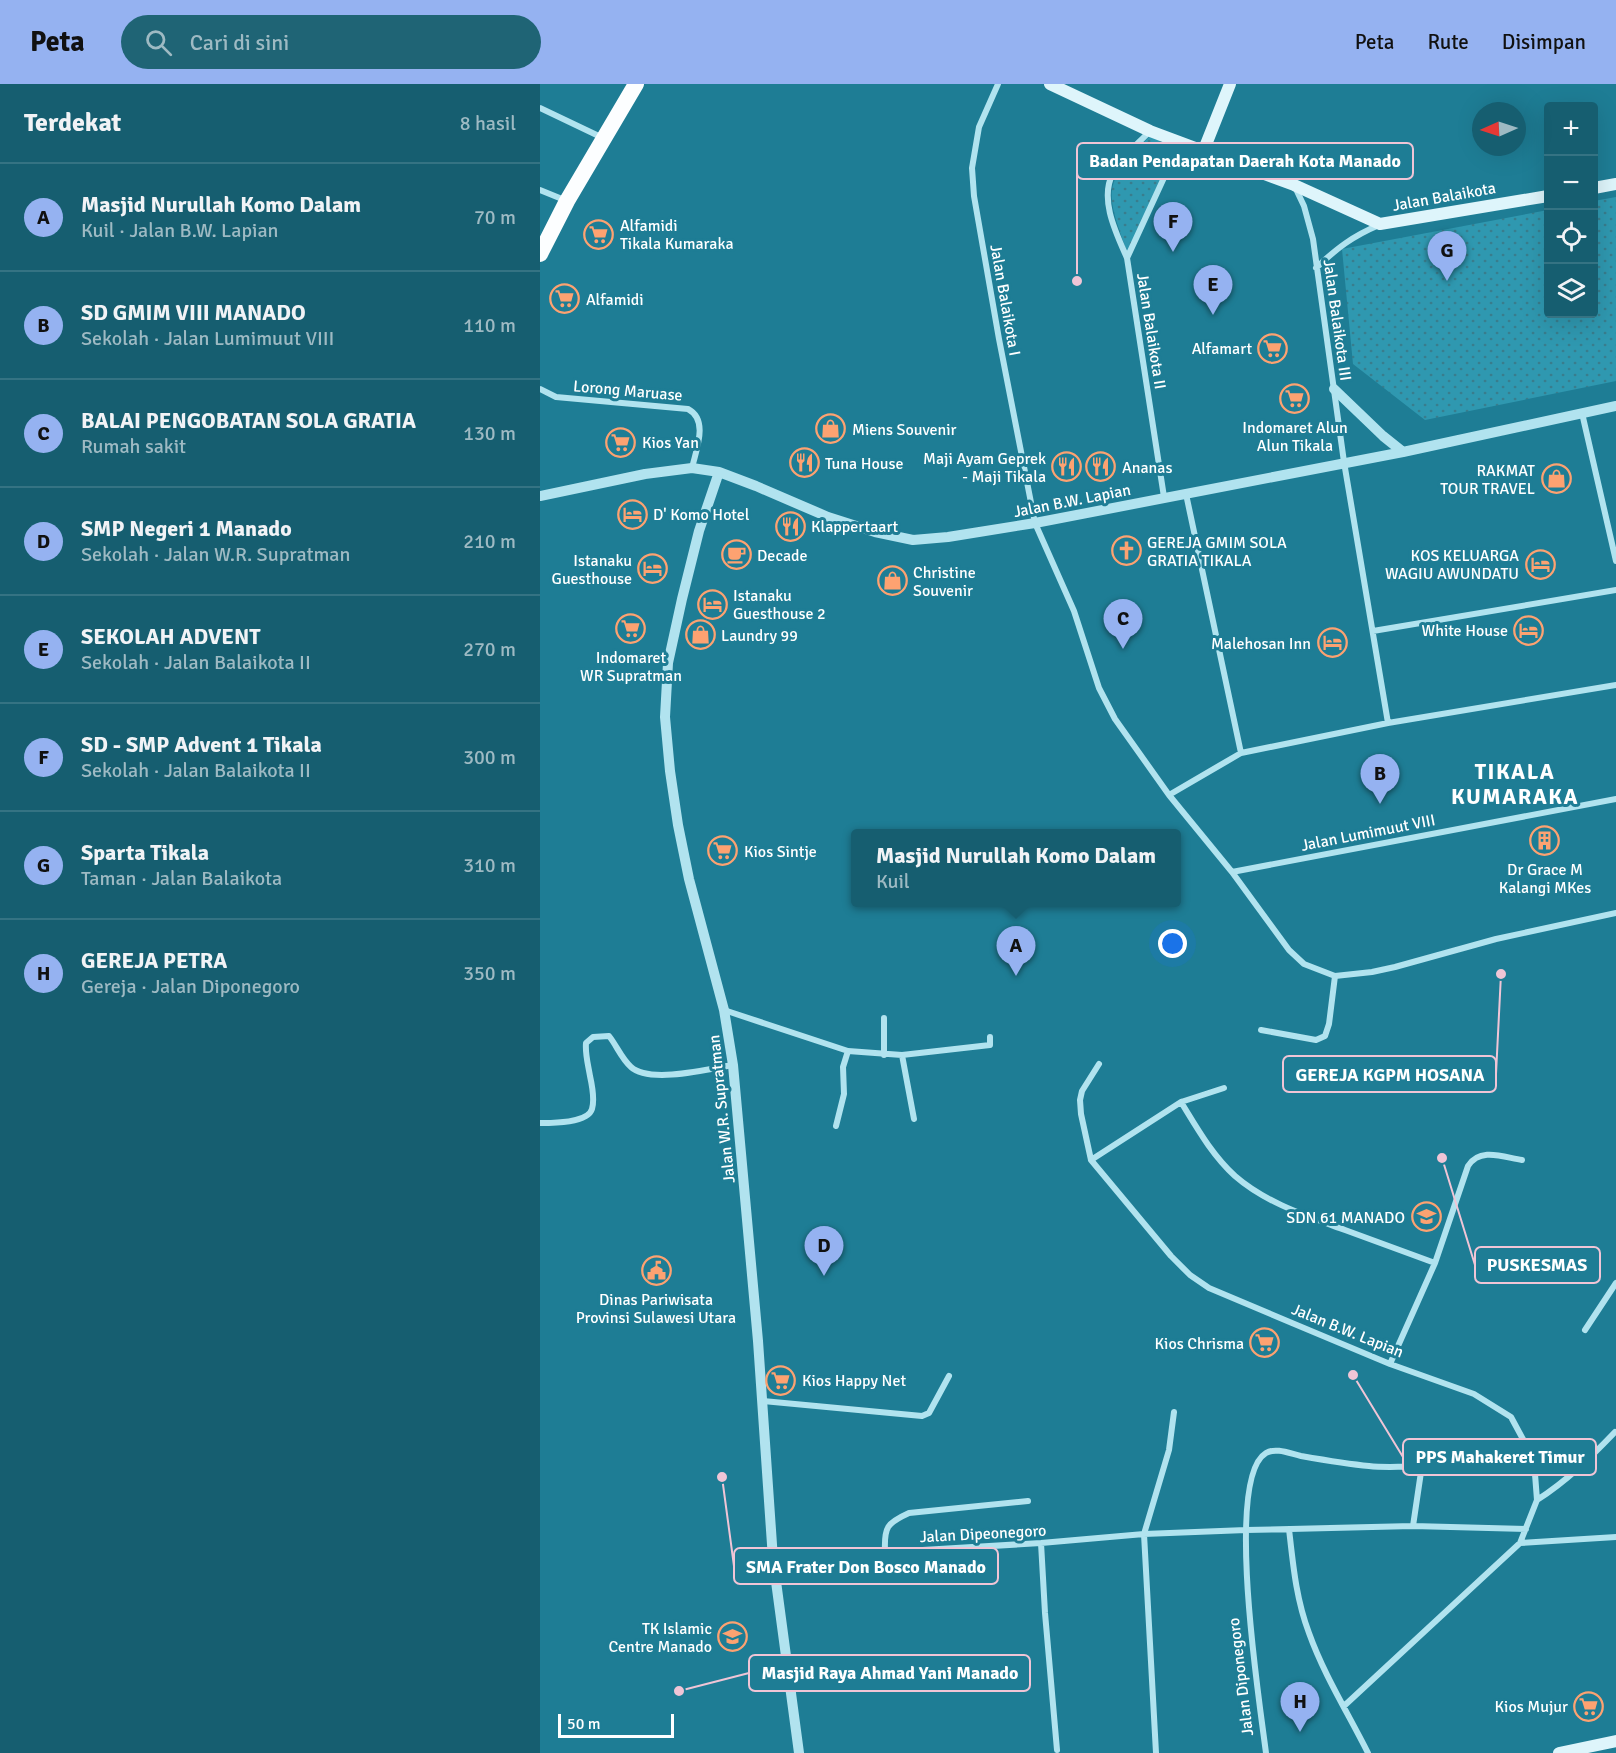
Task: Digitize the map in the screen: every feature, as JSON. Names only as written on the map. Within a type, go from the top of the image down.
[{"type":"highway","points":[[540,254],[567,201],[636,84]]},
{"type":"main road","name":"Jalan Balaikota","points":[[1050,84],[1150,131],[1294,185],[1380,224],[1544,197]]},
{"type":"main road","points":[[1203,152],[1230,84]]},
{"type":"main road","points":[[1598,187],[1616,184]]},
{"type":"main road","points":[[1559,1753],[1616,1741]]},
{"type":"street","name":"Jalan Balaikota I","points":[[998,84],[979,127],[972,177],[999,339],[1035,523],[1074,611],[1104,698],[1115,718],[1169,795],[1232,872],[1289,950],[1304,964],[1335,976]]},
{"type":"street","points":[[540,108],[603,138]]},
{"type":"street","points":[[1127,258],[1111,216],[1108,198],[1109,183],[1114,171],[1150,131]]},
{"type":"street","name":"Jalan Balaikota II","points":[[1164,497],[1127,258],[1180,143]]},
{"type":"street","name":"Jalan Balaikota III","points":[[1294,185],[1310,224],[1344,462],[1388,723]]},
{"type":"street","points":[[540,190],[567,201]]},
{"type":"street","points":[[1316,268],[1336,248],[1356,235],[1380,224]]},
{"type":"street","name":"Lorong Maruase","points":[[540,389],[556,397],[688,409],[697,417],[699,424],[699,438],[692,468]]},
{"type":"street","points":[[1334,389],[1402,452]]},
{"type":"street","name":"Jalan B.W. Lapian","points":[[540,496],[645,474],[692,468],[719,472],[828,517],[875,532],[912,540],[948,537],[1035,523],[1402,452],[1616,406]]},
{"type":"street","points":[[1582,413],[1616,561]]},
{"type":"street","name":"Jalan W.R. Supratman","points":[[719,472],[699,531],[682,599],[668,663],[665,717],[678,825],[689,879],[724,1010],[733,1065],[763,1401],[773,1559],[799,1753]]},
{"type":"street","points":[[1186,494],[1241,753]]},
{"type":"street","points":[[1373,631],[1616,590]]},
{"type":"street","points":[[1169,795],[1241,753],[1388,723],[1616,685]]},
{"type":"street","name":"Jalan Lumimuut VIII","points":[[1232,872],[1616,799]]},
{"type":"street","points":[[1261,1030],[1316,1040],[1325,1036],[1329,1024],[1335,976],[1395,967],[1496,939],[1616,913]]},
{"type":"street","points":[[724,1010],[848,1051],[884,1055],[990,1045],[990,1037]]},
{"type":"street","points":[[884,1018],[884,1055]]},
{"type":"street","points":[[540,1124],[574,1121],[587,1116],[592,1109],[585,1052],[586,1043],[592,1037],[609,1036],[632,1069],[652,1074],[733,1065]]},
{"type":"street","points":[[836,1126],[844,1094],[843,1067],[848,1051]]},
{"type":"street","points":[[902,1055],[914,1119]]},
{"type":"street","name":"Jalan B.W. Lapian","points":[[1099,1064],[1082,1091],[1080,1100],[1091,1160],[1171,1256],[1190,1275],[1209,1288],[1390,1364],[1474,1394],[1511,1417],[1524,1441],[1535,1474],[1537,1500],[1520,1543]]},
{"type":"street","points":[[1091,1160],[1181,1102],[1224,1088]]},
{"type":"street","points":[[1181,1102],[1206,1143],[1221,1161],[1235,1176],[1266,1198],[1311,1218],[1435,1263]]},
{"type":"street","points":[[1390,1364],[1435,1263],[1460,1187],[1473,1158],[1483,1154],[1522,1160]]},
{"type":"street","points":[[1585,1330],[1616,1283]]},
{"type":"street","points":[[763,1401],[922,1416],[929,1413],[949,1376]]},
{"type":"street","points":[[1156,1753],[1144,1534],[1169,1450],[1174,1412]]},
{"type":"street","points":[[1537,1500],[1555,1489],[1580,1468],[1615,1432]]},
{"type":"street","points":[[1246,1530],[1253,1472],[1258,1461],[1273,1450],[1370,1467],[1419,1467],[1421,1478],[1413,1526]]},
{"type":"street","points":[[885,1551],[884,1532],[886,1528],[909,1513],[1028,1501]]},
{"type":"street","name":"Jalan Dipeonegoro","points":[[773,1559],[1041,1543],[1144,1534],[1413,1526],[1526,1529]]},
{"type":"street","points":[[1289,1529],[1295,1585],[1308,1632],[1368,1753]]},
{"type":"street","name":"Jalan Diponegoro","points":[[1246,1530],[1248,1597],[1266,1753]]},
{"type":"street","points":[[1344,1706],[1520,1543],[1616,1537]]},
{"type":"street","points":[[1041,1543],[1057,1750]]},
{"type":"shaded area","points":[[1150,136],[1178,144],[1127,252],[1115,214],[1112,189],[1123,166]]},
{"type":"shaded area","points":[[1616,197],[1616,381],[1425,420],[1353,364],[1342,249],[1544,211],[1544,318],[1598,318],[1598,200]]},
{"type":"place","name":"Alfamidi Tikala Kumaraka","points":[[599,234]]},
{"type":"place","name":"SD - SMP Advent 1 Tikala","points":[[1173,252]]},
{"type":"place","name":"Badan Pendapatan Daerah Kota Manado","points":[[1077,281]]},
{"type":"place","name":"Sparta Tikala","points":[[1447,281]]},
{"type":"place","name":"Alfamidi","points":[[565,299]]},
{"type":"place","name":"SEKOLAH ADVENT","points":[[1213,315]]},
{"type":"place","name":"Alfamart","points":[[1273,348]]},
{"type":"place","name":"Indomaret Alun Alun Tikala","points":[[1295,399]]},
{"type":"place","name":"Miens Souvenir","points":[[831,429]]},
{"type":"place","name":"Kios Yan","points":[[621,442]]},
{"type":"place","name":"Tuna House","points":[[804,463]]},
{"type":"place","name":"Maji Ayam Geprek - Maji Tikala","points":[[1067,467]]},
{"type":"place","name":"Ananas","points":[[1101,467]]},
{"type":"place","name":"RAKMAT TOUR TRAVEL","points":[[1556,479]]},
{"type":"place","name":"D' Komo Hotel","points":[[632,514]]},
{"type":"place","name":"Klappertaart","points":[[790,526]]},
{"type":"place","name":"GEREJA GMIM SOLA GRATIA TIKALA","points":[[1126,551]]},
{"type":"place","name":"Decade","points":[[736,555]]},
{"type":"place","name":"KOS KELUARGA WAGIU AWUNDATU","points":[[1540,564]]},
{"type":"place","name":"Istanaku Guesthouse","points":[[653,569]]},
{"type":"place","name":"Christine Souvenir","points":[[892,581]]},
{"type":"place","name":"Istanaku Guesthouse 2","points":[[712,604]]},
{"type":"place","name":"Indomaret WR Supratman","points":[[631,629]]},
{"type":"place","name":"White House","points":[[1529,630]]},
{"type":"place","name":"Laundry 99","points":[[700,635]]},
{"type":"place","name":"Malehosan Inn","points":[[1332,643]]},
{"type":"place","name":"BALAI PENGOBATAN SOLA GRATIA","points":[[1123,649]]},
{"type":"place","name":"SD GMIM VIII MANADO","points":[[1380,804]]},
{"type":"place","name":"Dr Grace M Kalangi MKes","points":[[1545,841]]},
{"type":"place","name":"Kios Sintje","points":[[723,851]]},
{"type":"place","name":"GEREJA KGPM HOSANA","points":[[1501,974]]},
{"type":"place","name":"Masjid Nurullah Komo Dalam","points":[[1016,976]]},
{"type":"place","name":"PUSKESMAS","points":[[1442,1158]]},
{"type":"place","name":"SDN 61 MANADO","points":[[1426,1217]]},
{"type":"place","name":"Dinas Pariwisata Provinsi Sulawesi Utara","points":[[656,1271]]},
{"type":"place","name":"SMP Negeri 1 Manado","points":[[824,1276]]},
{"type":"place","name":"Kios Chrisma","points":[[1265,1343]]},
{"type":"place","name":"PPS Mahakeret Timur","points":[[1353,1375]]},
{"type":"place","name":"Kios Happy Net","points":[[781,1380]]},
{"type":"place","name":"SMA Frater Don Bosco Manado","points":[[722,1477]]},
{"type":"place","name":"TK Islamic Centre Manado","points":[[733,1637]]},
{"type":"place","name":"Masjid Raya Ahmad Yani Manado","points":[[679,1691]]},
{"type":"place","name":"Kios Mujur","points":[[1589,1706]]},
{"type":"place","name":"GEREJA PETRA","points":[[1300,1732]]},
{"type":"district","name":"TIKALA KUMARAKA","points":[[1515,784]]}]
